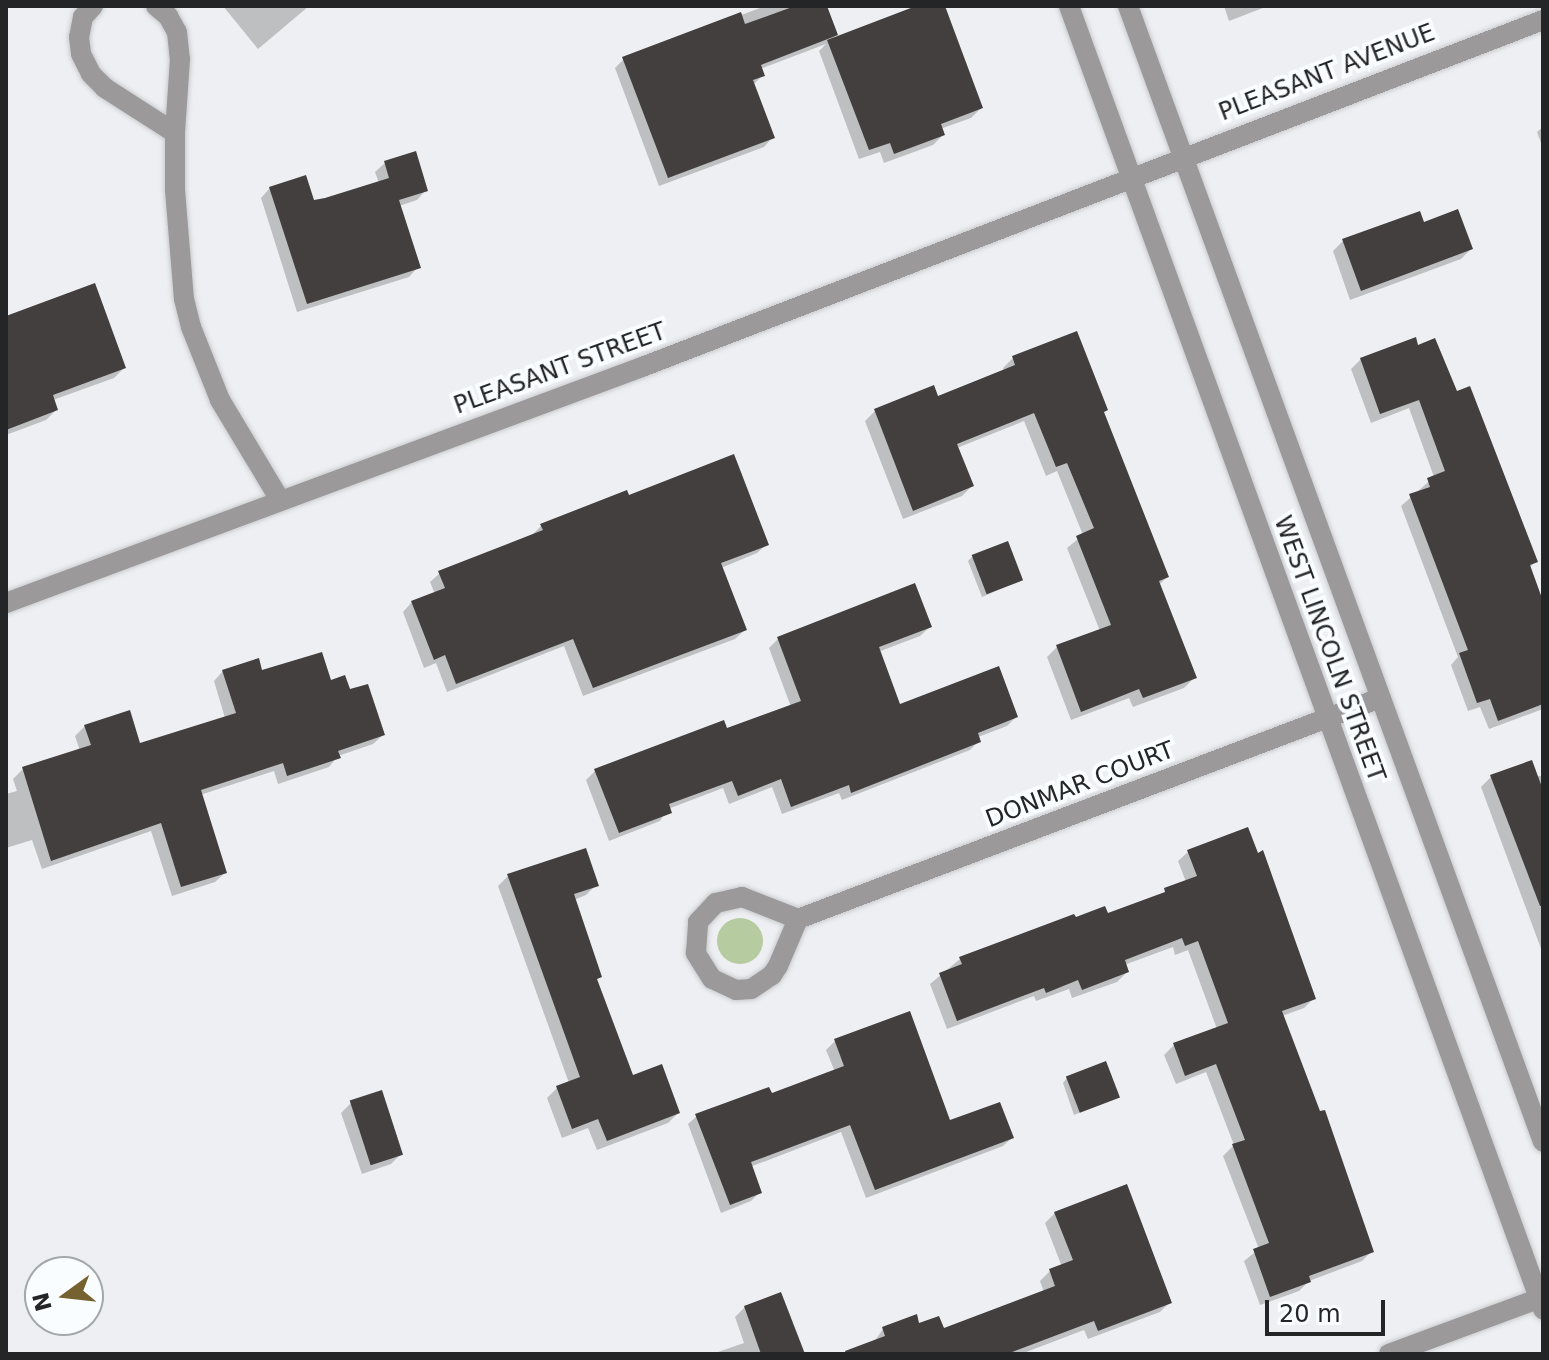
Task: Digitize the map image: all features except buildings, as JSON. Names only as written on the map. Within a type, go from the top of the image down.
[{"type":"street","points":[[93,6],[83,17],[79,37],[81,54],[91,74],[105,88],[175,133]]},
{"type":"street","points":[[156,6],[168,16],[177,32],[180,93],[175,133],[178,241],[191,327],[220,400],[280,500]]},
{"type":"street","name":"WEST LINCOLN STREET","points":[[1069,6],[1326,718],[1542,1301]]},
{"type":"street","name":"WEST LINCOLN STREET","points":[[1128,6],[1185,155],[1543,1142]]},
{"type":"street","name":"PLEASANT AVENUE","points":[[1130,176],[1543,20]]},
{"type":"street","name":"PLEASANT STREET","points":[[6,603],[642,367],[1130,176]]},
{"type":"street","name":"DONMAR COURT","points":[[798,919],[1380,698]]},
{"type":"street","points":[[742,897],[798,919],[772,975],[751,989],[736,990],[712,979],[696,953],[698,922],[708,909],[727,900],[742,897]]},
{"type":"street","points":[[1389,1354],[1542,1301]]},
{"type":"green space","points":[[740,918],[756,925],[763,941],[756,957],[740,964],[724,957],[717,941],[724,925]]}]
